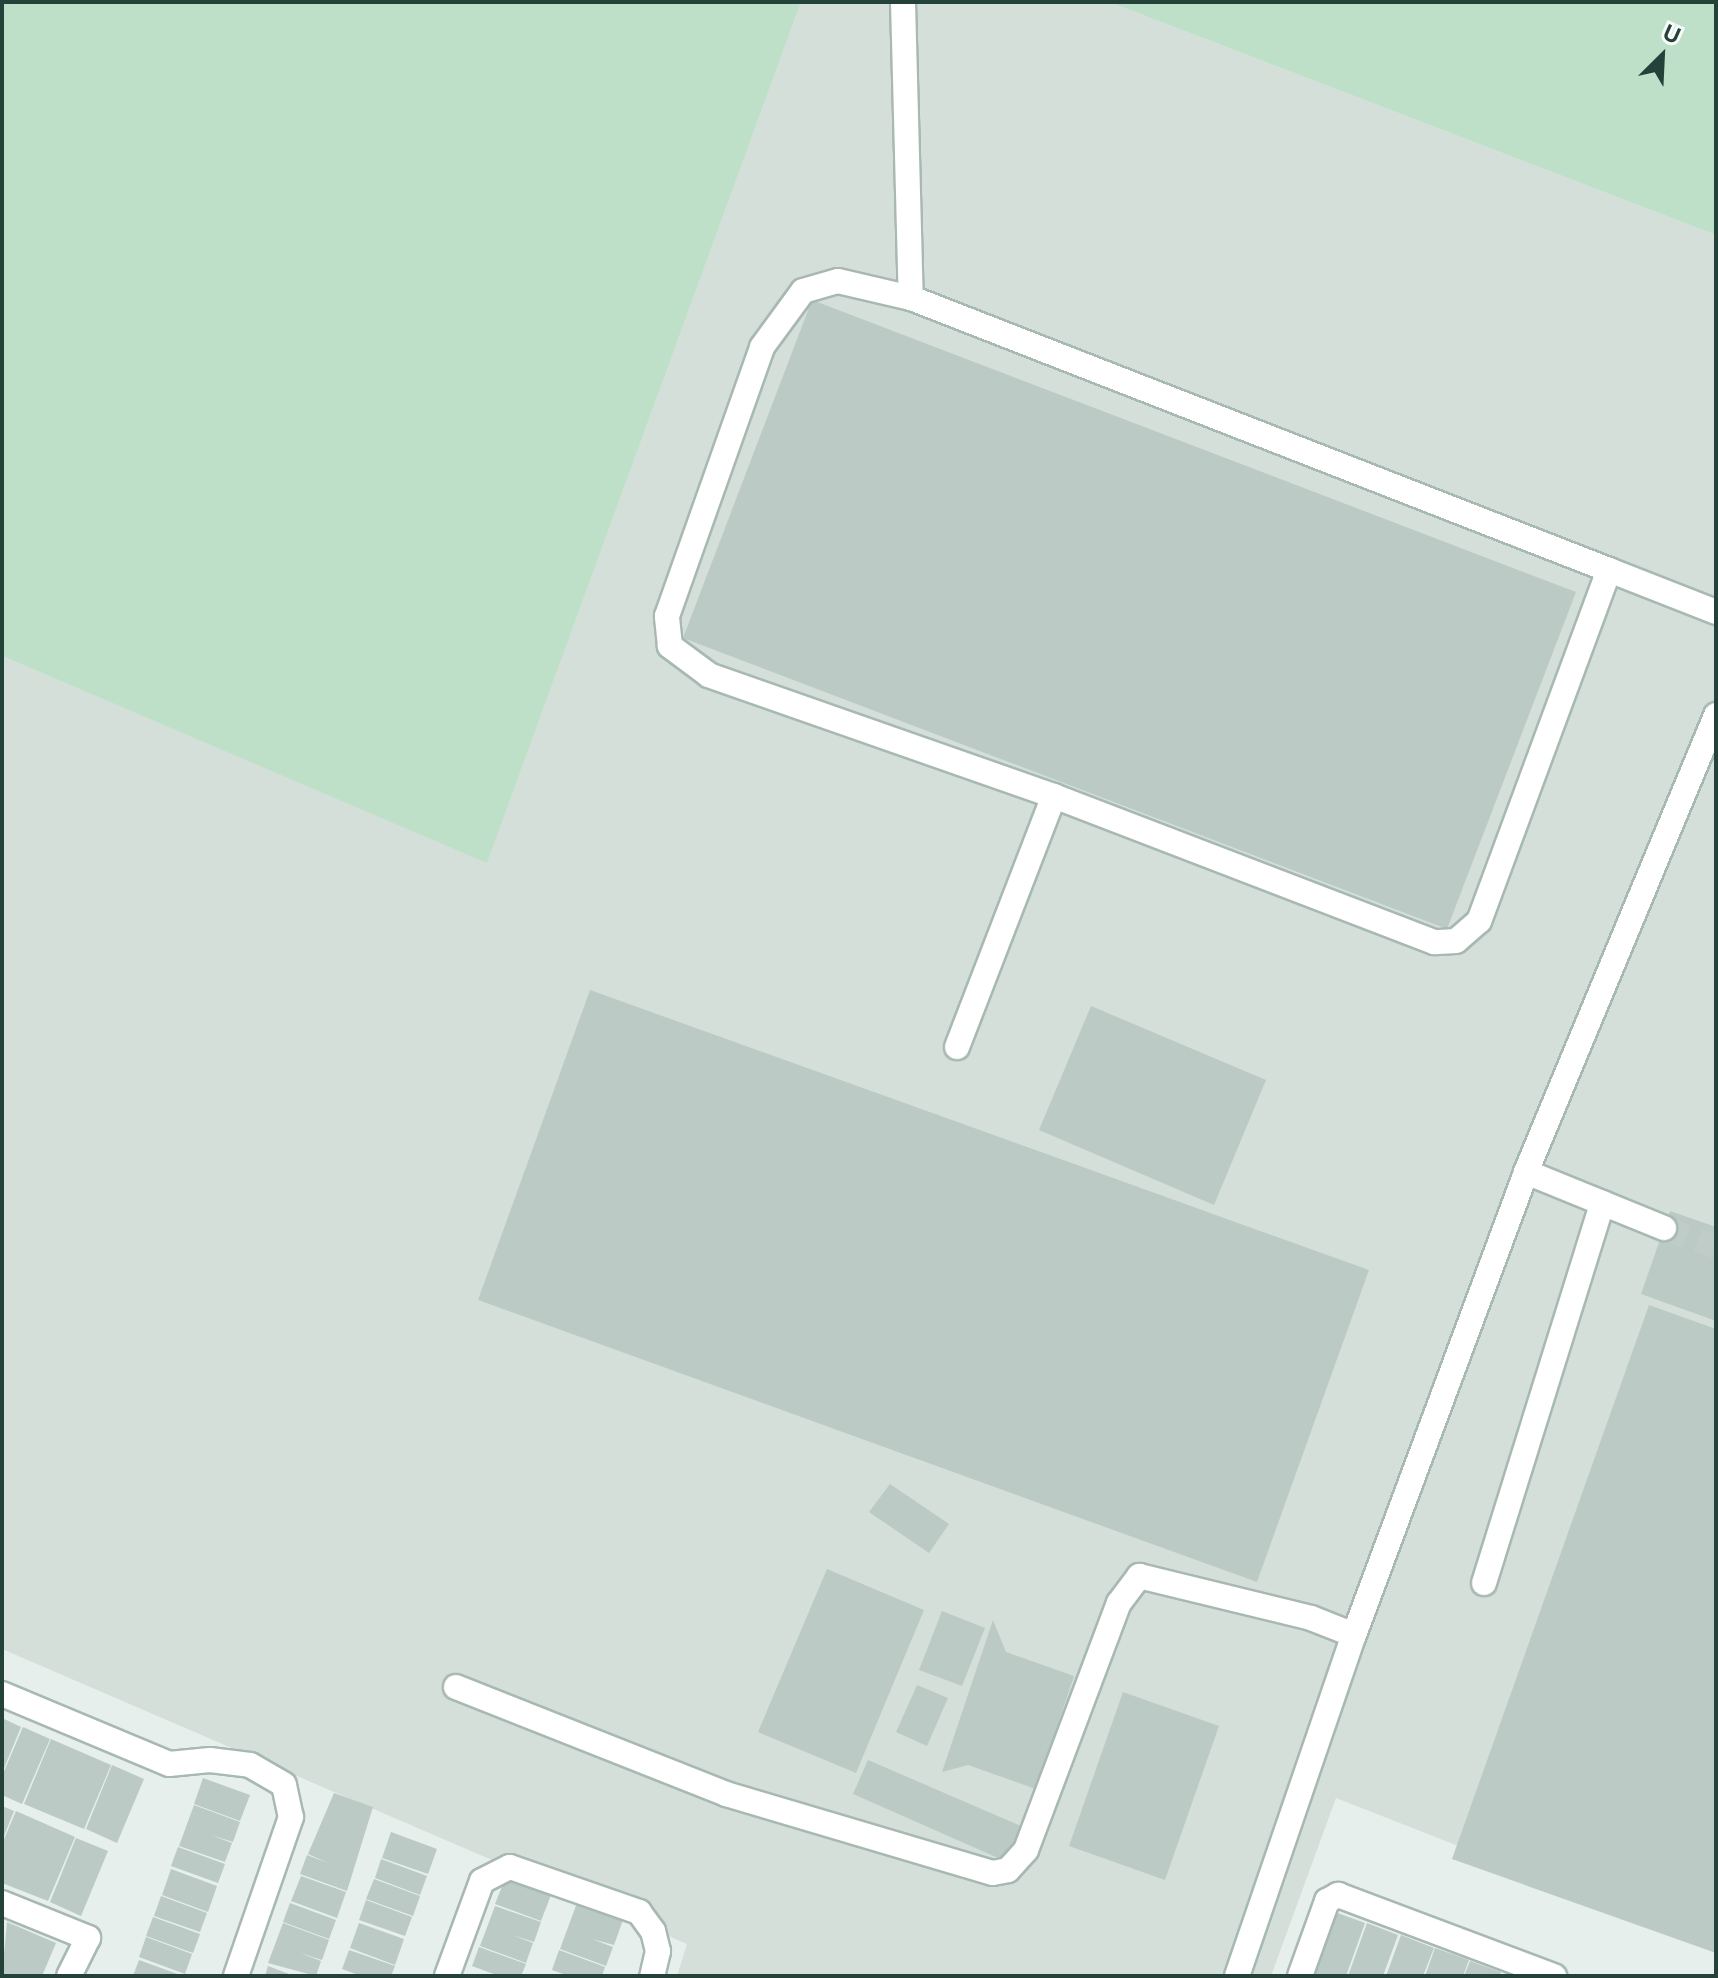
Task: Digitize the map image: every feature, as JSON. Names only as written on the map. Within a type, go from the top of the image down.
[{"type":"street","points":[[903,2],[911,298]]},
{"type":"street","points":[[1609,570],[1479,921],[1456,941],[1434,942],[1054,796],[709,675],[670,646],[667,616],[762,347],[803,291],[838,281],[911,298],[1609,570],[1716,612]]},
{"type":"street","points":[[1237,1976],[1354,1635],[1526,1172],[1716,715]]},
{"type":"street","points":[[957,1047],[1054,796]]},
{"type":"street","points":[[1526,1172],[1664,1228]]},
{"type":"street","points":[[1484,1583],[1602,1203]]},
{"type":"street","points":[[456,1687],[726,1794],[993,1873],[1008,1870],[1026,1850],[1119,1603],[1139,1576],[1311,1618],[1354,1635]]},
{"type":"street","points":[[2,1694],[169,1764],[210,1760],[250,1765],[284,1785],[291,1817],[236,1976]]},
{"type":"street","points":[[447,1976],[482,1881],[510,1867],[639,1912],[653,1931],[658,1951],[652,1976]]},
{"type":"street","points":[[1300,1976],[1327,1901],[1338,1895],[1554,1976]]},
{"type":"street","points":[[2,1903],[88,1938],[69,1976]]},
{"type":"shaded area","points":[[801,2],[1109,2],[1716,235],[1716,1947],[1336,1798],[1271,1976],[677,1976],[687,1944],[2,1649],[2,656],[487,862]]},
{"type":"green space","points":[[2,2],[801,2],[487,863],[2,656]]},
{"type":"green space","points":[[1109,2],[1716,2],[1716,235]]},
{"type":"building","points":[[812,300],[1576,592],[1447,929],[683,638]]},
{"type":"building","points":[[590,990],[1369,1270],[1257,1582],[478,1300]]},
{"type":"building","points":[[1091,1006],[1266,1080],[1214,1205],[1039,1130]]},
{"type":"building","points":[[1670,1211],[1716,1227],[1716,1321],[1641,1294]]},
{"type":"building","points":[[1649,1305],[1716,1329],[1716,1953],[1452,1859]]},
{"type":"building","points":[[890,1484],[949,1524],[929,1553],[869,1512]]},
{"type":"building","points":[[827,1569],[924,1610],[856,1773],[758,1732]]},
{"type":"building","points":[[942,1611],[985,1628],[962,1686],[919,1670]]},
{"type":"building","points":[[993,1620],[1006,1652],[1074,1676],[1036,1789],[968,1765],[942,1772]]},
{"type":"building","points":[[917,1685],[948,1698],[927,1746],[896,1732]]},
{"type":"building","points":[[1123,1692],[1219,1726],[1165,1880],[1069,1846]]},
{"type":"building","points":[[2,1718],[21,1727],[2,1773]]},
{"type":"building","points":[[23,1727],[50,1739],[22,1804],[2,1795],[2,1776]]},
{"type":"building","points":[[51,1739],[111,1765],[84,1829],[24,1804]]},
{"type":"building","points":[[868,1760],[1021,1826],[1005,1861],[853,1794]]},
{"type":"building","points":[[112,1765],[144,1779],[117,1843],[86,1829]]},
{"type":"building","points":[[203,1778],[250,1795],[240,1821],[194,1804]]},
{"type":"building","points":[[334,1793],[373,1807],[347,1891],[300,1874],[307,1855],[328,1863],[308,1854]]},
{"type":"building","points":[[194,1805],[240,1822],[233,1842],[211,1835],[232,1843],[225,1862],[179,1846]]},
{"type":"building","points":[[2,1806],[14,1811],[2,1841]]},
{"type":"building","points":[[16,1811],[75,1837],[48,1901],[2,1883],[2,1844]]},
{"type":"building","points":[[391,1832],[437,1849],[428,1874],[382,1858]]},
{"type":"building","points":[[76,1838],[108,1851],[81,1916],[50,1902]]},
{"type":"building","points":[[178,1847],[225,1864],[218,1883],[171,1866]]},
{"type":"building","points":[[381,1859],[427,1876],[420,1895],[375,1878]]},
{"type":"building","points":[[171,1869],[217,1886],[208,1912],[162,1895]]},
{"type":"building","points":[[301,1876],[346,1892],[337,1918],[291,1901]]},
{"type":"building","points":[[374,1879],[420,1896],[413,1916],[366,1899]]},
{"type":"building","points":[[505,1879],[551,1895],[541,1921],[495,1904]]},
{"type":"building","points":[[161,1896],[207,1913],[200,1932],[154,1916]]},
{"type":"building","points":[[366,1900],[412,1917],[405,1936],[359,1920]]},
{"type":"building","points":[[290,1903],[336,1920],[329,1939],[283,1922]]},
{"type":"building","points":[[577,1903],[623,1920],[614,1945],[592,1939],[613,1947],[606,1966],[560,1949]]},
{"type":"building","points":[[495,1906],[541,1922],[534,1942],[512,1935],[533,1943],[526,1963],[480,1946]]},
{"type":"building","points":[[1332,1911],[1365,1923],[1346,1976],[1308,1976]]},
{"type":"building","points":[[153,1917],[200,1934],[193,1953],[146,1936]]},
{"type":"building","points":[[7,1922],[56,1943],[42,1976],[2,1976]]},
{"type":"building","points":[[283,1923],[329,1940],[322,1960],[300,1953],[321,1961],[316,1976],[268,1963]]},
{"type":"building","points":[[359,1923],[404,1939],[395,1965],[350,1948]]},
{"type":"building","points":[[1367,1923],[1398,1935],[1383,1976],[1348,1976]]},
{"type":"building","points":[[1401,1935],[1434,1948],[1423,1976],[1386,1976]]},
{"type":"building","points":[[146,1937],[192,1954],[185,1974],[139,1957]]},
{"type":"building","points":[[479,1947],[526,1964],[521,1976],[499,1976],[472,1966]]},
{"type":"building","points":[[1435,1948],[1469,1960],[1463,1976],[1425,1976]]},
{"type":"building","points":[[349,1950],[395,1966],[391,1976],[361,1976],[342,1969]]},
{"type":"building","points":[[559,1950],[605,1967],[602,1976],[569,1976],[552,1970]]},
{"type":"building","points":[[139,1960],[183,1976],[133,1976]]},
{"type":"building","points":[[1470,1961],[1501,1972],[1500,1976],[1464,1976]]},
{"type":"building","points":[[268,1966],[294,1976],[265,1976]]},
{"type":"tunnel","points":[[1664,1228],[1716,1247]]}]
